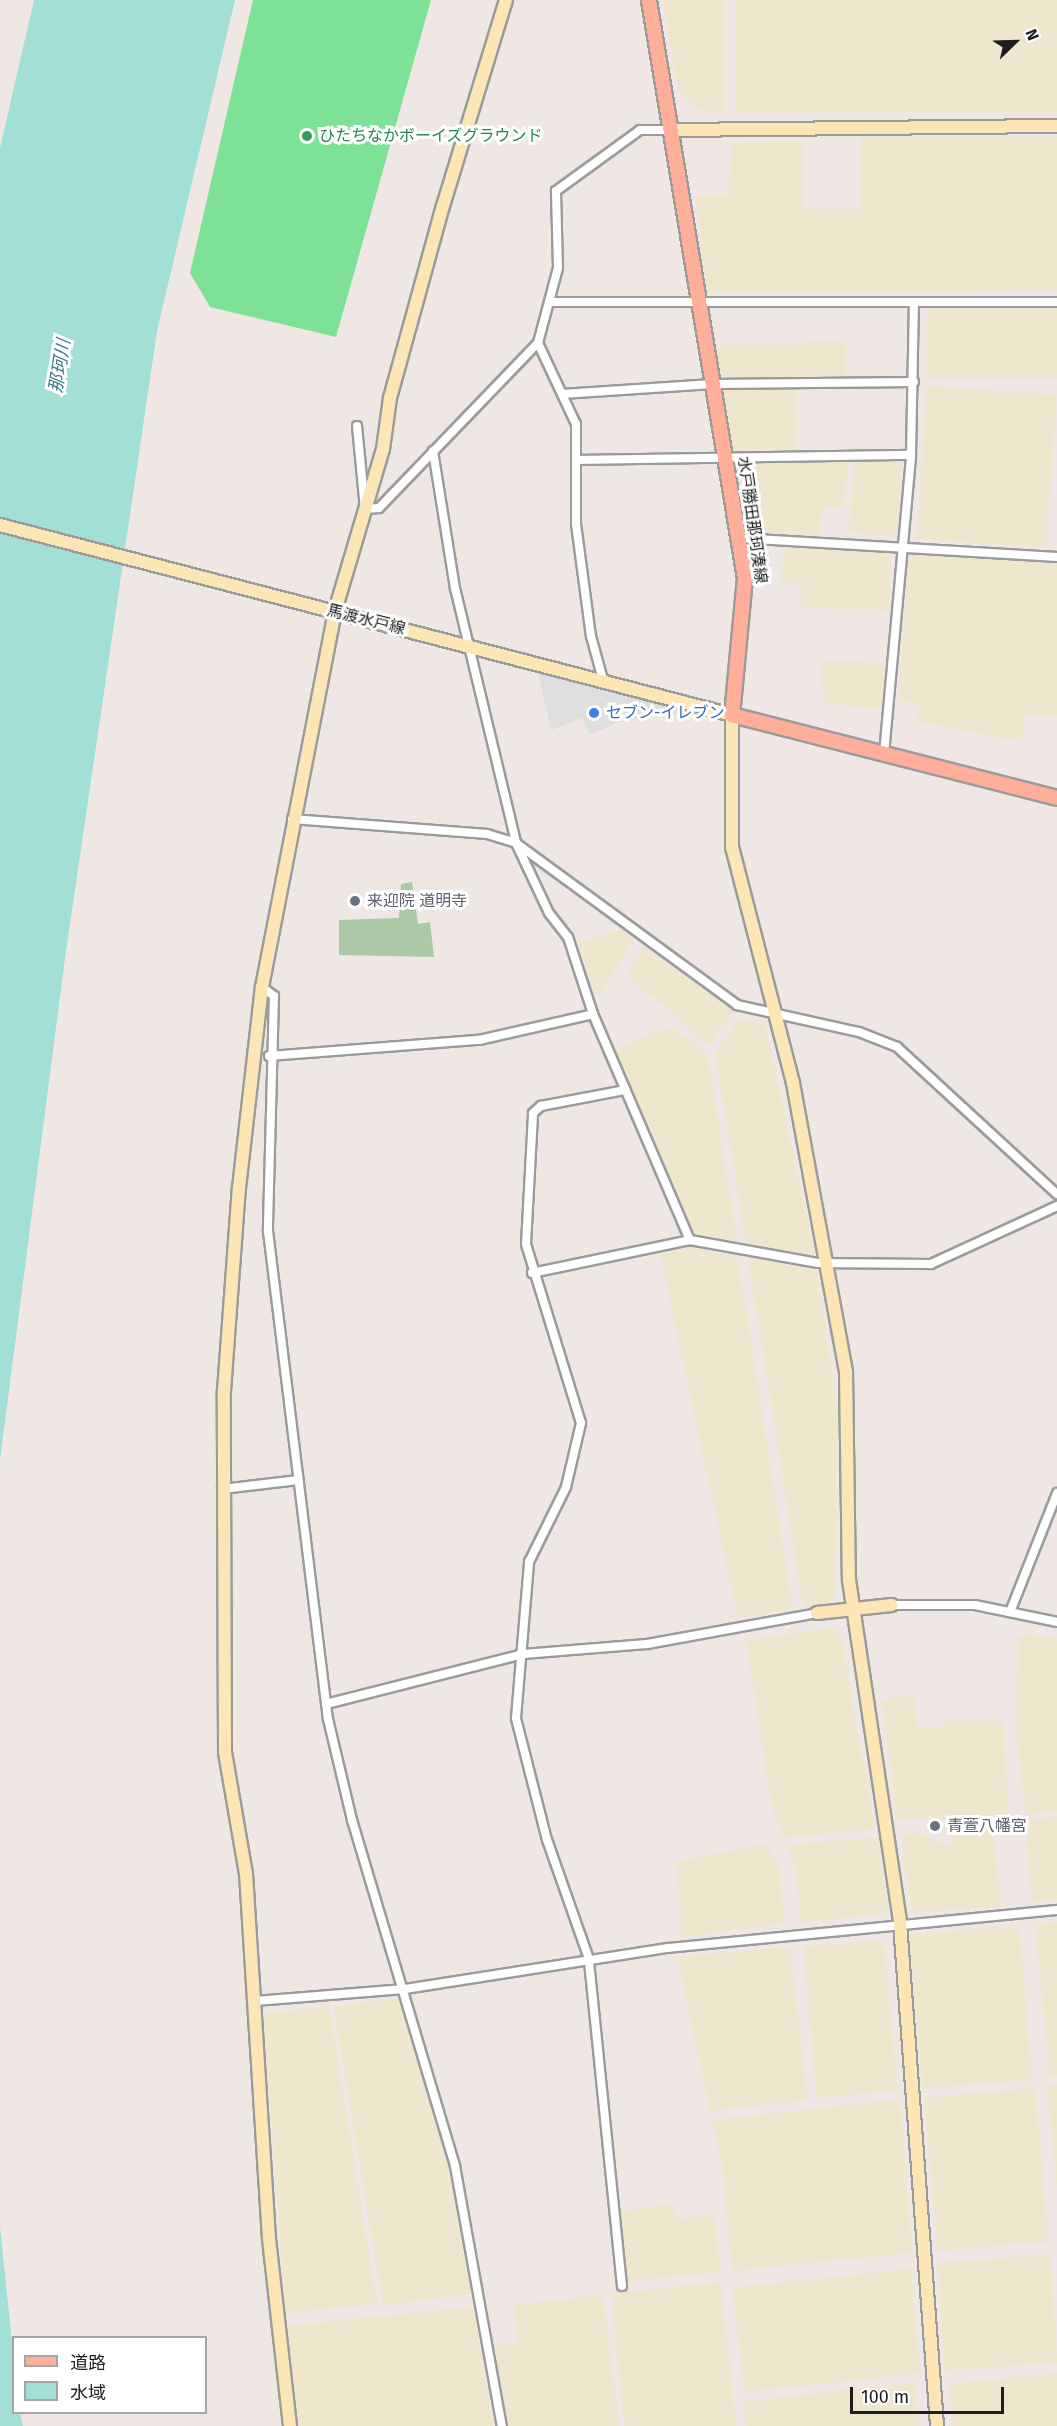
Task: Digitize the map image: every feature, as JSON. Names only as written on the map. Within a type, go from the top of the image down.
[{"type":"main road","name":"水戸勝田那珂湊線","points":[[649,0],[739,538],[746,598],[732,715]]},
{"type":"main road","points":[[732,715],[1057,798]]},
{"type":"street","points":[[290,2426],[269,2239],[246,1874],[225,1752],[222,1489],[230,1291],[262,987],[292,819],[334,611],[365,509],[415,307],[506,0]]},
{"type":"street","points":[[365,509],[379,508],[538,342],[553,302],[558,268],[556,191],[640,130],[1057,126]]},
{"type":"street","points":[[553,302],[1057,302]]},
{"type":"street","points":[[884,754],[911,455],[914,302]]},
{"type":"street","points":[[538,342],[576,424],[579,460],[576,524],[591,636],[603,680]]},
{"type":"street","points":[[562,394],[713,384],[914,382]]},
{"type":"street","points":[[357,426],[365,509]]},
{"type":"street","points":[[433,451],[445,537],[516,843],[549,914],[568,937],[593,1014],[690,1240]]},
{"type":"street","points":[[579,460],[725,456],[911,455]]},
{"type":"street","name":"馬渡水戸線","points":[[0,525],[732,715]]},
{"type":"street","points":[[739,538],[902,544],[1057,557]]},
{"type":"street","points":[[732,715],[732,847],[775,1017],[830,1263],[846,1372],[851,1609],[900,1923],[937,2426]]},
{"type":"street","points":[[292,819],[488,834],[516,843],[737,1005],[775,1017],[859,1032],[897,1047],[1057,1194]]},
{"type":"street","points":[[262,987],[274,996],[269,1056],[268,1231],[326,1704],[352,1820],[405,1989],[455,2166],[502,2426]]},
{"type":"street","points":[[269,1056],[479,1040],[593,1014]]},
{"type":"street","points":[[622,2286],[589,1959],[524,1765],[516,1718],[529,1562],[566,1487],[581,1423],[532,1273],[526,1244],[533,1113],[541,1106],[625,1090]]},
{"type":"street","points":[[532,1273],[690,1240],[830,1263],[931,1264],[1057,1206]]},
{"type":"street","points":[[222,1489],[298,1480]]},
{"type":"street","points":[[1010,1612],[1057,1493]]},
{"type":"street","points":[[326,1704],[523,1654],[647,1644],[851,1609],[892,1605],[956,1604],[1057,1622]]},
{"type":"street","points":[[255,2001],[405,1989],[589,1959],[900,1923],[1057,1910]]},
{"type":"shaded area","points":[[662,0],[725,0],[725,112],[698,109],[679,91]]},
{"type":"shaded area","points":[[735,0],[1057,0],[1057,111],[735,111]]},
{"type":"shaded area","points":[[860,137],[1057,137],[1057,290],[708,293],[695,196],[729,195],[731,144],[802,141],[802,209],[861,209]]},
{"type":"shaded area","points":[[927,307],[1057,307],[1057,378],[927,378]]},
{"type":"shaded area","points":[[845,341],[846,378],[718,382],[717,345]]},
{"type":"shaded area","points":[[797,386],[797,449],[733,450],[723,389]]},
{"type":"shaded area","points":[[927,386],[1057,395],[1046,548],[916,539]]},
{"type":"shaded area","points":[[855,455],[903,459],[896,537],[848,533]]},
{"type":"shaded area","points":[[848,459],[844,508],[822,506],[820,537],[750,532],[738,461]]},
{"type":"shaded area","points":[[785,546],[891,549],[889,610],[801,608],[801,583],[781,583]]},
{"type":"shaded area","points":[[909,550],[1057,563],[1057,717],[1026,714],[1021,742],[918,721],[919,703],[898,701]]},
{"type":"shaded area","points":[[820,661],[884,663],[885,710],[824,703]]},
{"type":"shaded area","points":[[537,668],[699,710],[618,722],[590,735],[582,718],[551,730]]},
{"type":"shaded area","points":[[622,929],[633,938],[601,995],[593,991],[578,942]]},
{"type":"shaded area","points":[[644,946],[734,1012],[709,1045],[627,975]]},
{"type":"shaded area","points":[[740,1019],[765,1024],[815,1256],[746,1244],[715,1052]]},
{"type":"shaded area","points":[[670,1026],[708,1054],[737,1242],[695,1235],[615,1050]]},
{"type":"shaded area","points":[[691,1247],[738,1258],[793,1609],[743,1617],[737,1614],[660,1255]]},
{"type":"shaded area","points":[[748,1258],[817,1271],[837,1408],[836,1596],[830,1602],[803,1607]]},
{"type":"shaded area","points":[[832,1628],[841,1638],[875,1829],[785,1838],[771,1804],[746,1640]]},
{"type":"shaded area","points":[[1030,1634],[1057,1639],[1057,1811],[1026,1815],[1017,1742],[1018,1636]]},
{"type":"shaded area","points":[[915,1695],[918,1728],[942,1728],[950,1719],[1003,1722],[1009,1819],[958,1825],[931,1816],[898,1821],[881,1699]]},
{"type":"shaded area","points":[[1057,1817],[1057,1899],[1032,1902],[1024,1820]]},
{"type":"shaded area","points":[[994,1827],[1001,1907],[912,1912],[901,1835],[918,1833],[948,1846],[957,1831]]},
{"type":"shaded area","points":[[877,1837],[888,1913],[801,1923],[796,1868],[787,1845]]},
{"type":"shaded area","points":[[766,1844],[780,1871],[784,1924],[682,1937],[676,1861]]},
{"type":"shaded area","points":[[1057,1922],[1057,2076],[1050,2077],[1035,1925]]},
{"type":"shaded area","points":[[1019,1925],[1033,2079],[923,2089],[909,1935]]},
{"type":"shaded area","points":[[884,1940],[897,2090],[816,2097],[803,1947]]},
{"type":"shaded area","points":[[790,1947],[808,2100],[710,2111],[677,1957]]},
{"type":"shaded area","points":[[398,1999],[405,2004],[450,2164],[473,2294],[383,2305],[334,2006]]},
{"type":"shaded area","points":[[329,2007],[377,2304],[286,2313],[264,2013]]},
{"type":"shaded area","points":[[1057,2085],[1057,2189],[1047,2086]]},
{"type":"shaded area","points":[[1035,2088],[1048,2241],[938,2251],[924,2098]]},
{"type":"shaded area","points":[[900,2099],[912,2253],[732,2271],[722,2165],[712,2120]]},
{"type":"shaded area","points":[[673,2204],[675,2219],[715,2215],[720,2272],[627,2281],[619,2212]]},
{"type":"shaded area","points":[[1050,2255],[1057,2363],[945,2371],[937,2263]]},
{"type":"shaded area","points":[[910,2269],[921,2373],[744,2392],[733,2288]]},
{"type":"shaded area","points":[[721,2282],[736,2426],[625,2426],[611,2294]]},
{"type":"shaded area","points":[[603,2295],[619,2426],[506,2426],[493,2345],[517,2342],[514,2305]]},
{"type":"shaded area","points":[[473,2307],[493,2426],[299,2426],[287,2326]]},
{"type":"shaded area","points":[[1057,2373],[1057,2426],[952,2426],[949,2384]]},
{"type":"shaded area","points":[[915,2382],[919,2426],[746,2426],[744,2402]]},
{"type":"green space","name":"ひたちなかボーイズグラウンド","points":[[253,0],[431,0],[336,337],[210,307],[190,273]]},
{"type":"green space","points":[[412,882],[418,924],[430,922],[434,957],[339,955],[339,920],[399,918],[401,884]]},
{"type":"water","name":"那珂川","points":[[34,0],[235,0],[157,331],[65,958],[0,1460],[0,148]]},
{"type":"water","points":[[0,2227],[12,2341],[12,2414],[20,2414],[23,2426],[0,2426]]},
{"type":"place","name":"ひたちなかボーイズグラウンド","points":[[307,136]]},
{"type":"place","name":"セブン-イレブン","points":[[594,713]]},
{"type":"place","name":"来迎院 道明寺","points":[[355,901]]},
{"type":"place","name":"青萱八幡宮","points":[[935,1826]]}]
